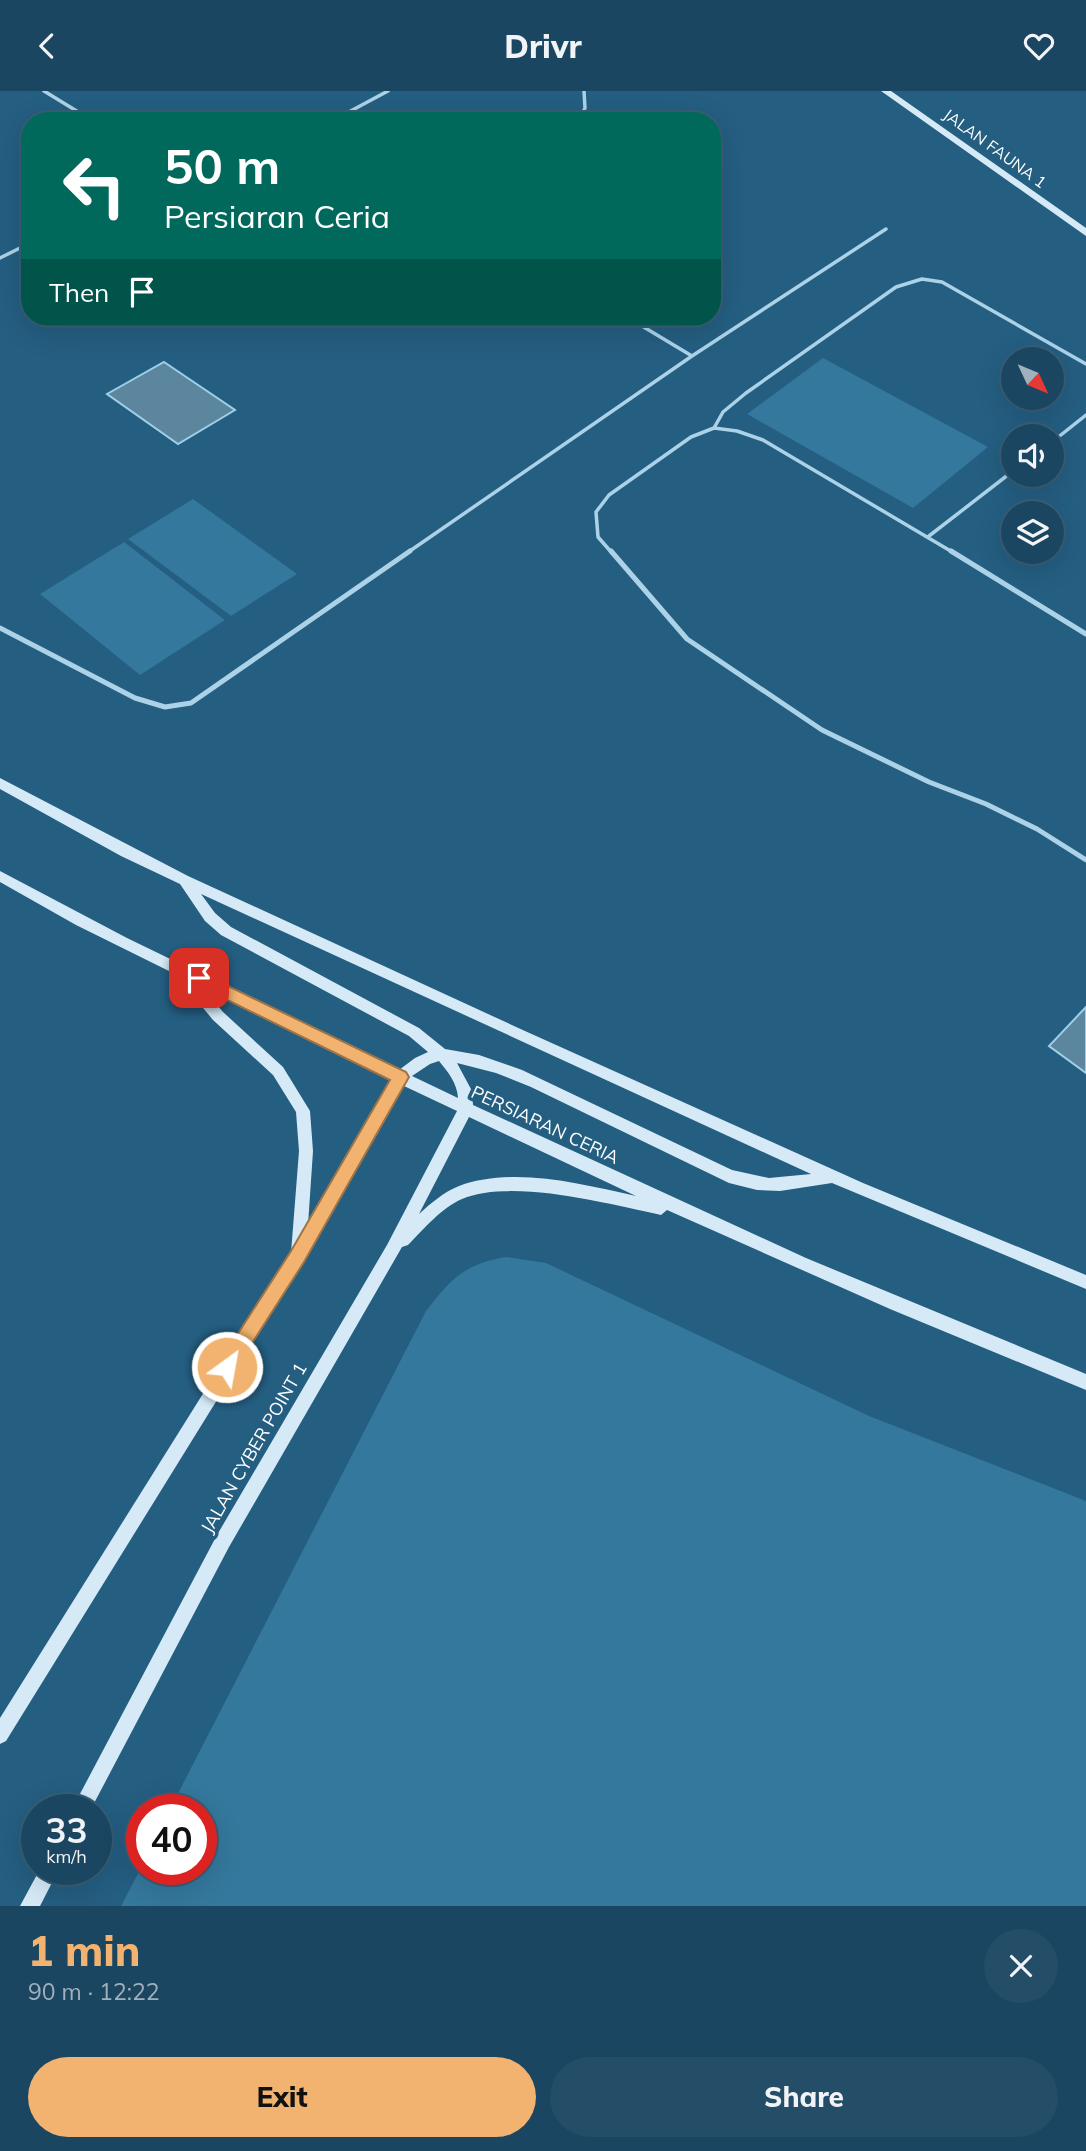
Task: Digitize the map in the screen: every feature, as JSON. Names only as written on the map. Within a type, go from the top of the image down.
[{"type":"street","name":"JALAN FAUNA 1","points":[[885,91],[1086,233]]},
{"type":"street","points":[[0,783],[183,880],[831,1177],[929,1220],[1086,1282]]},
{"type":"street","name":"PERSIARAN CERIA","points":[[0,876],[175,967],[686,1214],[945,1327],[1086,1382]]},
{"type":"street","points":[[183,880],[210,917],[226,931],[414,1032],[442,1055],[465,1091],[466,1109]]},
{"type":"street","points":[[175,967],[218,1016],[278,1071],[303,1111],[306,1151],[298,1256]]},
{"type":"street","points":[[0,1735],[298,1256],[401,1077],[423,1060],[442,1055],[484,1064],[537,1083],[729,1176],[756,1185],[777,1186],[831,1177]]},
{"type":"street","name":"JALAN CYBER POINT 1","points":[[89,1794],[223,1541],[392,1250],[466,1109]]},
{"type":"street","points":[[392,1250],[430,1213],[447,1201],[480,1188],[533,1187],[599,1195],[686,1214]]},
{"type":"street","points":[[30,1906],[41,1885]]},
{"type":"lane","points":[[44,91],[78,112]]},
{"type":"lane","points":[[349,112],[388,91]]},
{"type":"lane","points":[[583,112],[584,91]]},
{"type":"lane","points":[[0,628],[135,698],[164,707],[191,703],[692,356],[886,229]]},
{"type":"lane","points":[[0,258],[21,248]]},
{"type":"lane","points":[[714,428],[723,412],[746,393],[896,287],[922,279],[943,282],[1086,364]]},
{"type":"lane","points":[[643,326],[692,356]]},
{"type":"lane","points":[[1064,432],[1086,415]]},
{"type":"lane","points":[[1086,634],[929,536],[763,440],[737,431],[714,428],[691,437],[608,495],[596,512],[598,537],[687,639],[822,730],[929,782],[986,804],[1037,829],[1086,860]]},
{"type":"lane","points":[[929,536],[1001,480]]},
{"type":"shaded area","points":[[823,358],[988,447],[913,508],[747,414]]},
{"type":"shaded area","points":[[164,362],[235,410],[178,444],[107,394]]},
{"type":"shaded area","points":[[193,499],[297,574],[231,616],[128,539]]},
{"type":"shaded area","points":[[124,542],[225,620],[140,675],[40,594]]},
{"type":"shaded area","points":[[1086,1007],[1086,1073],[1049,1046]]},
{"type":"shaded area","points":[[506,1257],[546,1263],[869,1416],[1086,1501],[1086,1906],[121,1906],[132,1885],[217,1885],[217,1794],[178,1794],[426,1311],[460,1275],[492,1260]]},
{"type":"route","points":[[199,978],[401,1077],[298,1256],[227,1367]]}]
